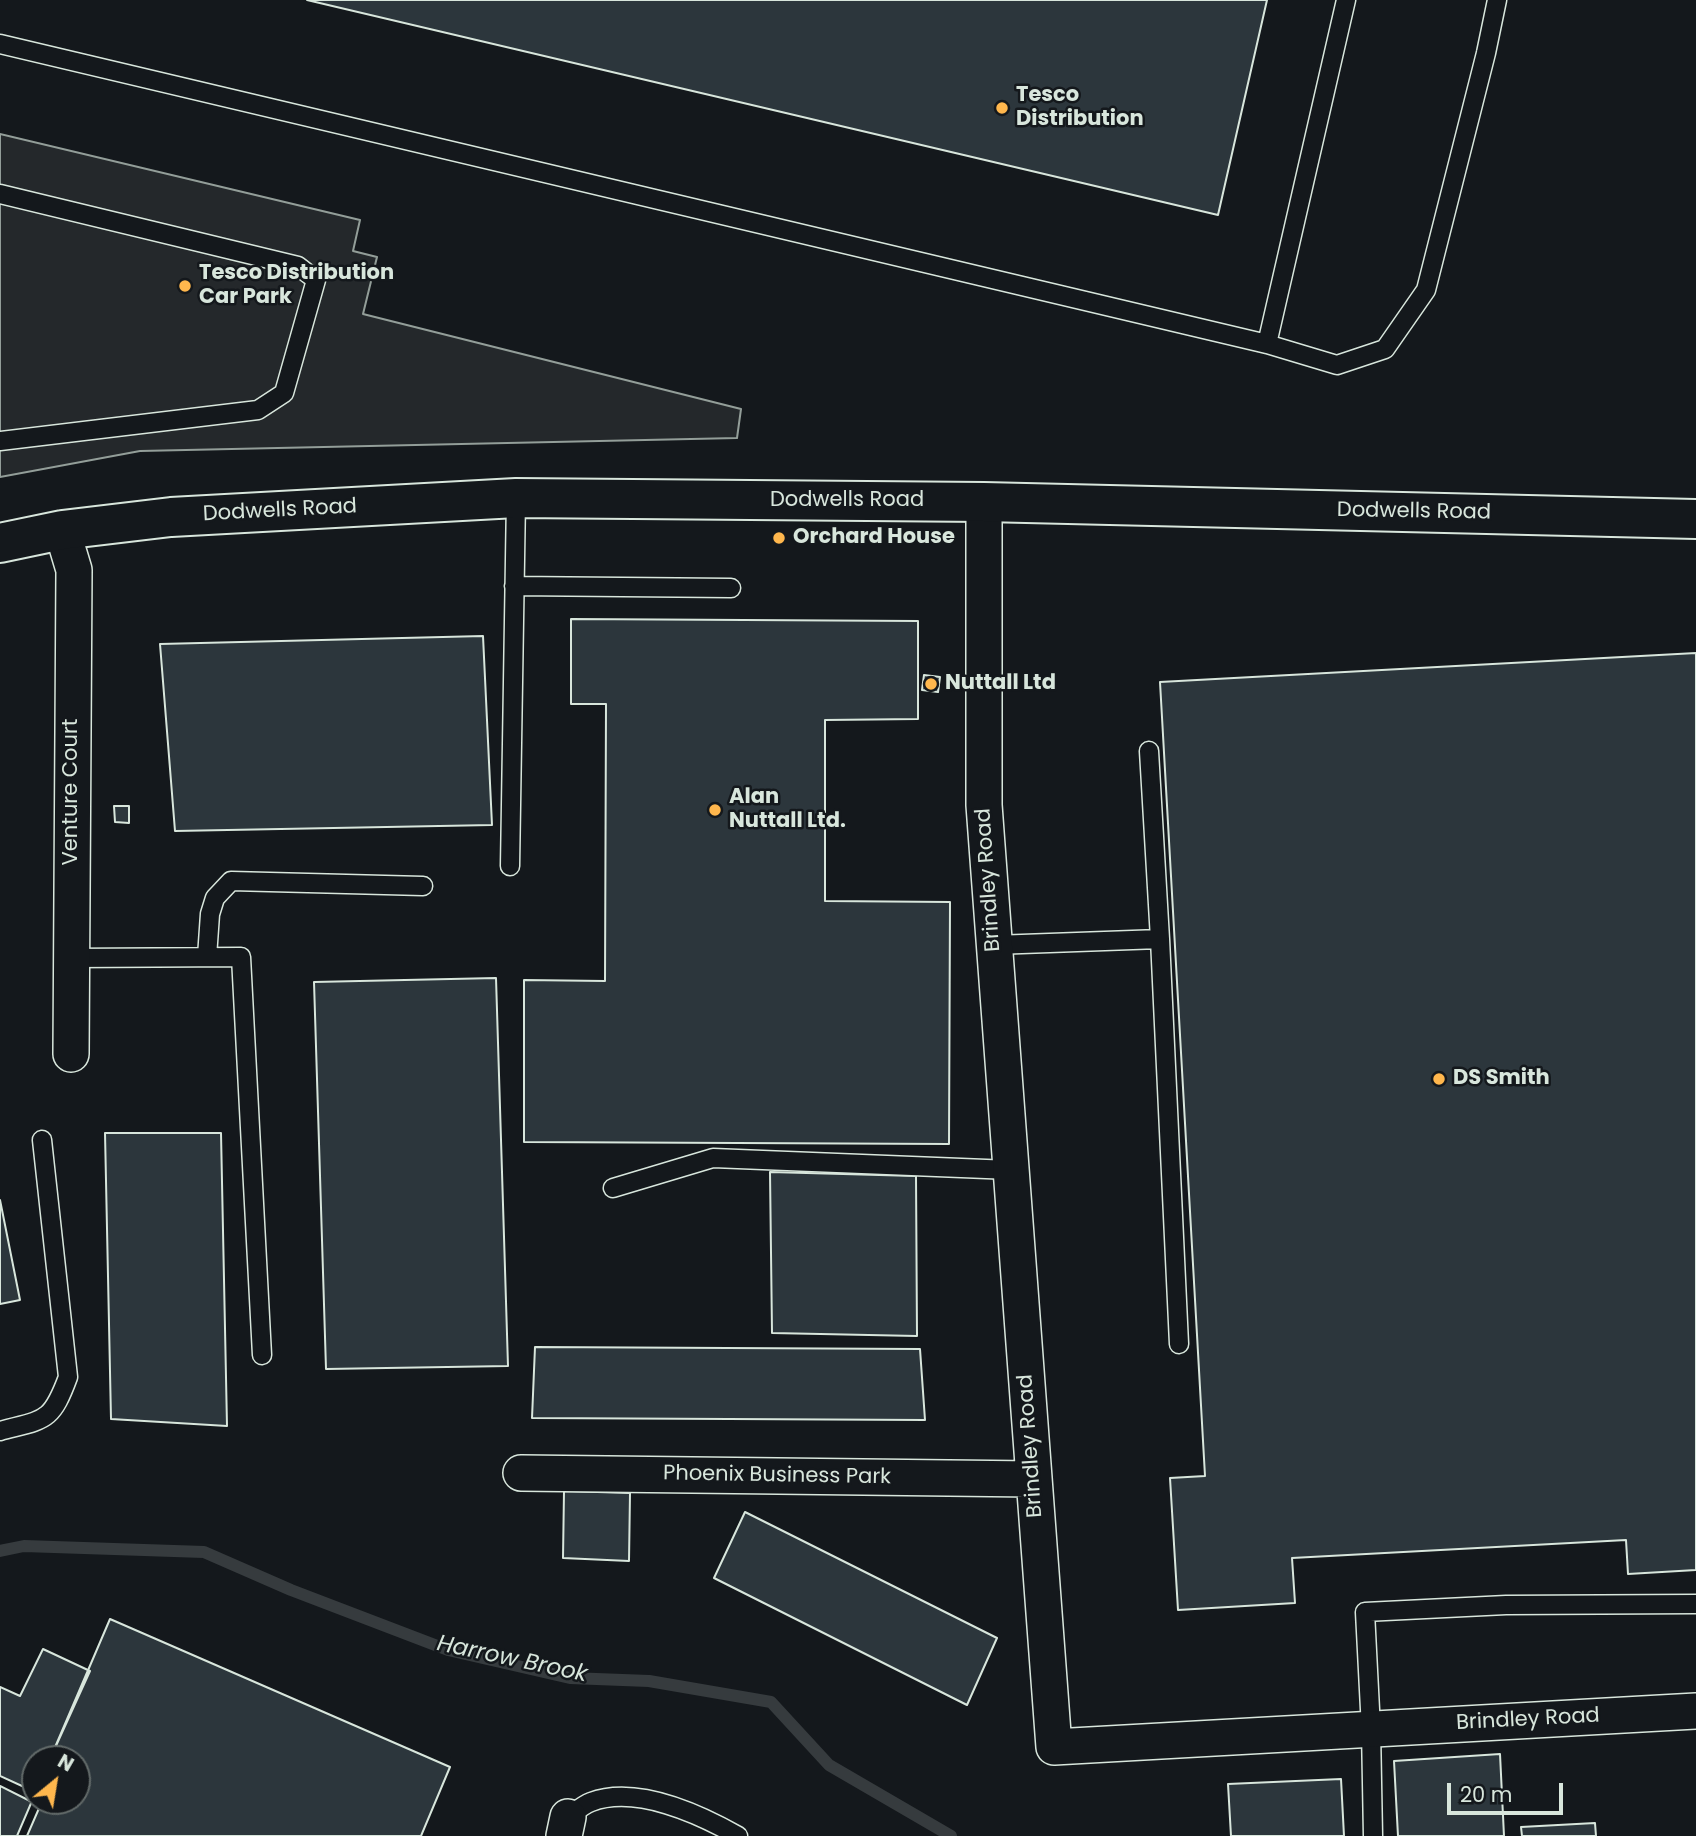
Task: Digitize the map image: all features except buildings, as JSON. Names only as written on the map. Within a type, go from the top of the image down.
[{"type":"main road","name":"Dodwells Road","points":[[0,543],[62,530],[171,517],[516,498],[984,502],[1696,519]]},
{"type":"street","name":"Brindley Road","points":[[984,502],[984,805],[1054,1747],[1696,1711]]},
{"type":"street","name":"Venture Court","points":[[62,530],[74,570],[71,1054]]},
{"type":"street","name":"Phoenix Business Park","points":[[521,1473],[1034,1479]]},
{"type":"lane","points":[[1267,344],[1346,0]]},
{"type":"lane","points":[[0,44],[1267,344],[1337,365],[1385,349],[1426,290],[1497,0]]},
{"type":"lane","points":[[0,194],[298,266],[316,280],[284,393],[258,410],[0,440]]},
{"type":"lane","points":[[510,866],[516,498]]},
{"type":"lane","points":[[514,586],[732,588]]},
{"type":"lane","points":[[1149,751],[1179,1344]]},
{"type":"lane","points":[[207,957],[210,914],[215,898],[231,881],[423,886]]},
{"type":"lane","points":[[994,945],[1160,939]]},
{"type":"lane","points":[[71,958],[241,957],[262,1355]]},
{"type":"lane","points":[[0,1431],[44,1419],[58,1403],[68,1377],[42,1140]]},
{"type":"lane","points":[[613,1188],[713,1158],[1011,1170]]},
{"type":"lane","points":[[1373,1836],[1365,1612],[1506,1605],[1696,1604]]},
{"type":"lane","points":[[566,1826],[589,1802],[609,1797],[645,1799],[686,1811],[738,1836]]},
{"type":"shaded area","name":"Tesco Distribution Car Park","points":[[0,134],[360,220],[353,251],[377,257],[363,314],[741,409],[737,438],[140,451],[0,477]]},
{"type":"waterway","name":"Harrow Brook","points":[[0,1551],[24,1546],[204,1552],[291,1590],[448,1650],[570,1678],[649,1681],[771,1702],[829,1765],[951,1836]]},
{"type":"place","name":"Tesco Distribution","points":[[1002,108]]},
{"type":"place","name":"Tesco Distribution Car Park","points":[[185,286]]},
{"type":"place","name":"Orchard House","points":[[779,538]]},
{"type":"place","name":"Nuttall Ltd","points":[[931,684]]},
{"type":"place","name":"Alan Nuttall Ltd.","points":[[715,810]]},
{"type":"place","name":"DS Smith","points":[[1439,1079]]}]
